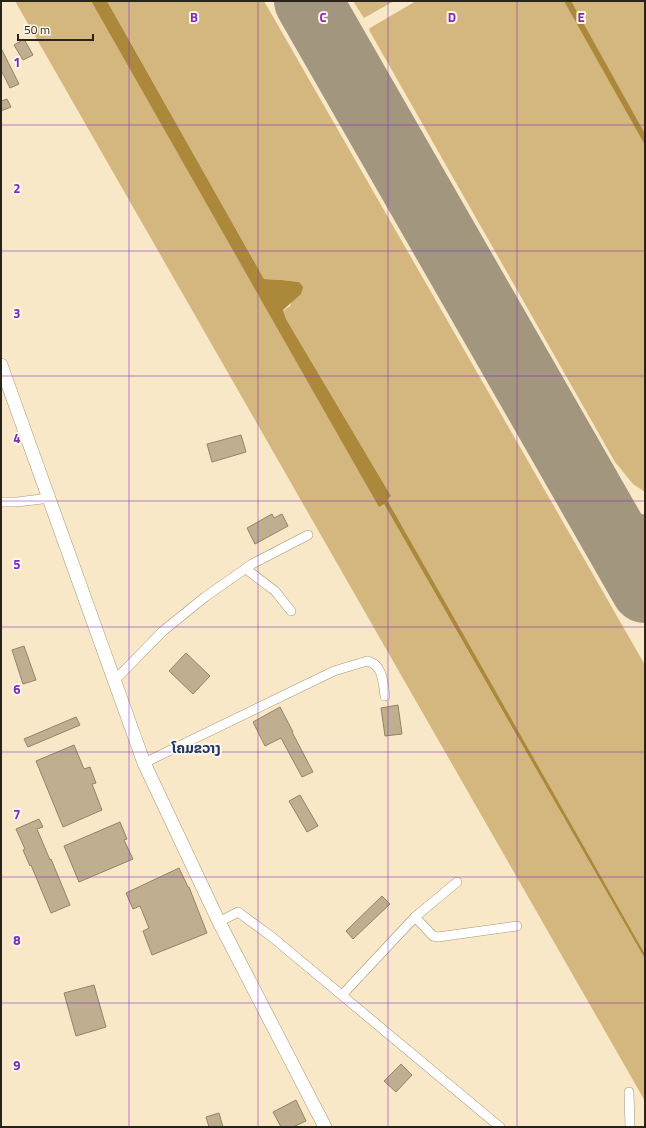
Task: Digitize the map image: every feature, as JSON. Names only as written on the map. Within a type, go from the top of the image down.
[{"type":"main road","points":[[1,365],[50,498],[144,764],[219,922],[325,1127]]},
{"type":"street","points":[[1,502],[17,502],[50,498]]},
{"type":"street","points":[[115,680],[163,631],[205,597],[252,564],[308,535]]},
{"type":"street","points":[[246,569],[275,591],[291,611]]},
{"type":"street","points":[[144,764],[334,671],[368,661],[372,662],[381,672],[385,696]]},
{"type":"street","points":[[342,995],[415,917],[457,882]]},
{"type":"street","points":[[219,922],[238,912],[272,937],[500,1127]]},
{"type":"street","points":[[415,917],[433,936],[438,937],[517,926]]},
{"type":"street","points":[[629,1092],[630,1127]]},
{"type":"shaded area","points":[[15,1],[91,1],[379,506],[384,504],[645,959],[645,1101]]},
{"type":"shaded area","points":[[91,1],[107,1],[264,279],[299,282],[303,287],[301,294],[283,310],[286,319],[391,496],[387,500],[645,954],[645,959],[384,504],[379,507]]},
{"type":"shaded area","points":[[107,1],[264,1],[645,665],[645,954],[386,500],[391,496],[286,319],[283,311],[290,306],[299,282],[264,279]]},
{"type":"shaded area","points":[[353,1],[394,1],[364,18]]},
{"type":"shaded area","points":[[416,1],[645,1],[645,492],[633,484],[615,462],[369,30]]},
{"type":"shaded area","points":[[564,1],[571,1],[645,134],[645,145]]},
{"type":"building","points":[[24,39],[33,55],[23,60],[14,45]]},
{"type":"building","points":[[1,48],[19,84],[10,88],[1,70]]},
{"type":"building","points":[[7,99],[11,107],[1,111],[1,101]]},
{"type":"building","points":[[241,435],[246,452],[212,462],[207,444]]},
{"type":"building","points":[[272,514],[274,518],[282,514],[288,526],[255,544],[247,528]]},
{"type":"building","points":[[24,646],[36,680],[23,684],[12,650]]},
{"type":"building","points":[[186,653],[210,676],[193,694],[169,671]]},
{"type":"building","points":[[398,705],[402,734],[385,736],[381,708]]},
{"type":"building","points":[[280,707],[313,772],[302,777],[281,738],[265,746],[253,722]]},
{"type":"building","points":[[76,717],[80,725],[28,747],[24,739]]},
{"type":"building","points":[[74,745],[84,769],[90,767],[96,783],[92,784],[102,810],[63,827],[36,761]]},
{"type":"building","points":[[300,795],[318,826],[307,832],[289,801]]},
{"type":"building","points":[[39,819],[43,827],[37,829],[70,905],[51,913],[31,865],[30,866],[23,850],[25,849],[16,829]]},
{"type":"building","points":[[120,822],[127,839],[124,840],[133,859],[79,882],[64,846]]},
{"type":"building","points":[[179,868],[189,887],[207,933],[152,955],[143,931],[149,928],[140,906],[133,909],[126,893]]},
{"type":"building","points":[[382,896],[390,904],[353,939],[346,931]]},
{"type":"building","points":[[94,985],[106,1027],[76,1036],[64,993]]},
{"type":"building","points":[[401,1064],[412,1075],[396,1092],[384,1081]]},
{"type":"building","points":[[296,1100],[306,1121],[293,1127],[281,1127],[273,1112]]},
{"type":"building","points":[[219,1113],[223,1127],[209,1127],[206,1117]]},
{"type":"taxiway","points":[[609,525],[645,528]]},
{"type":"runway","points":[[308,1],[645,589]]},
{"type":"district","name":"ໂຄມຂວາງ","points":[[196,748]]}]
